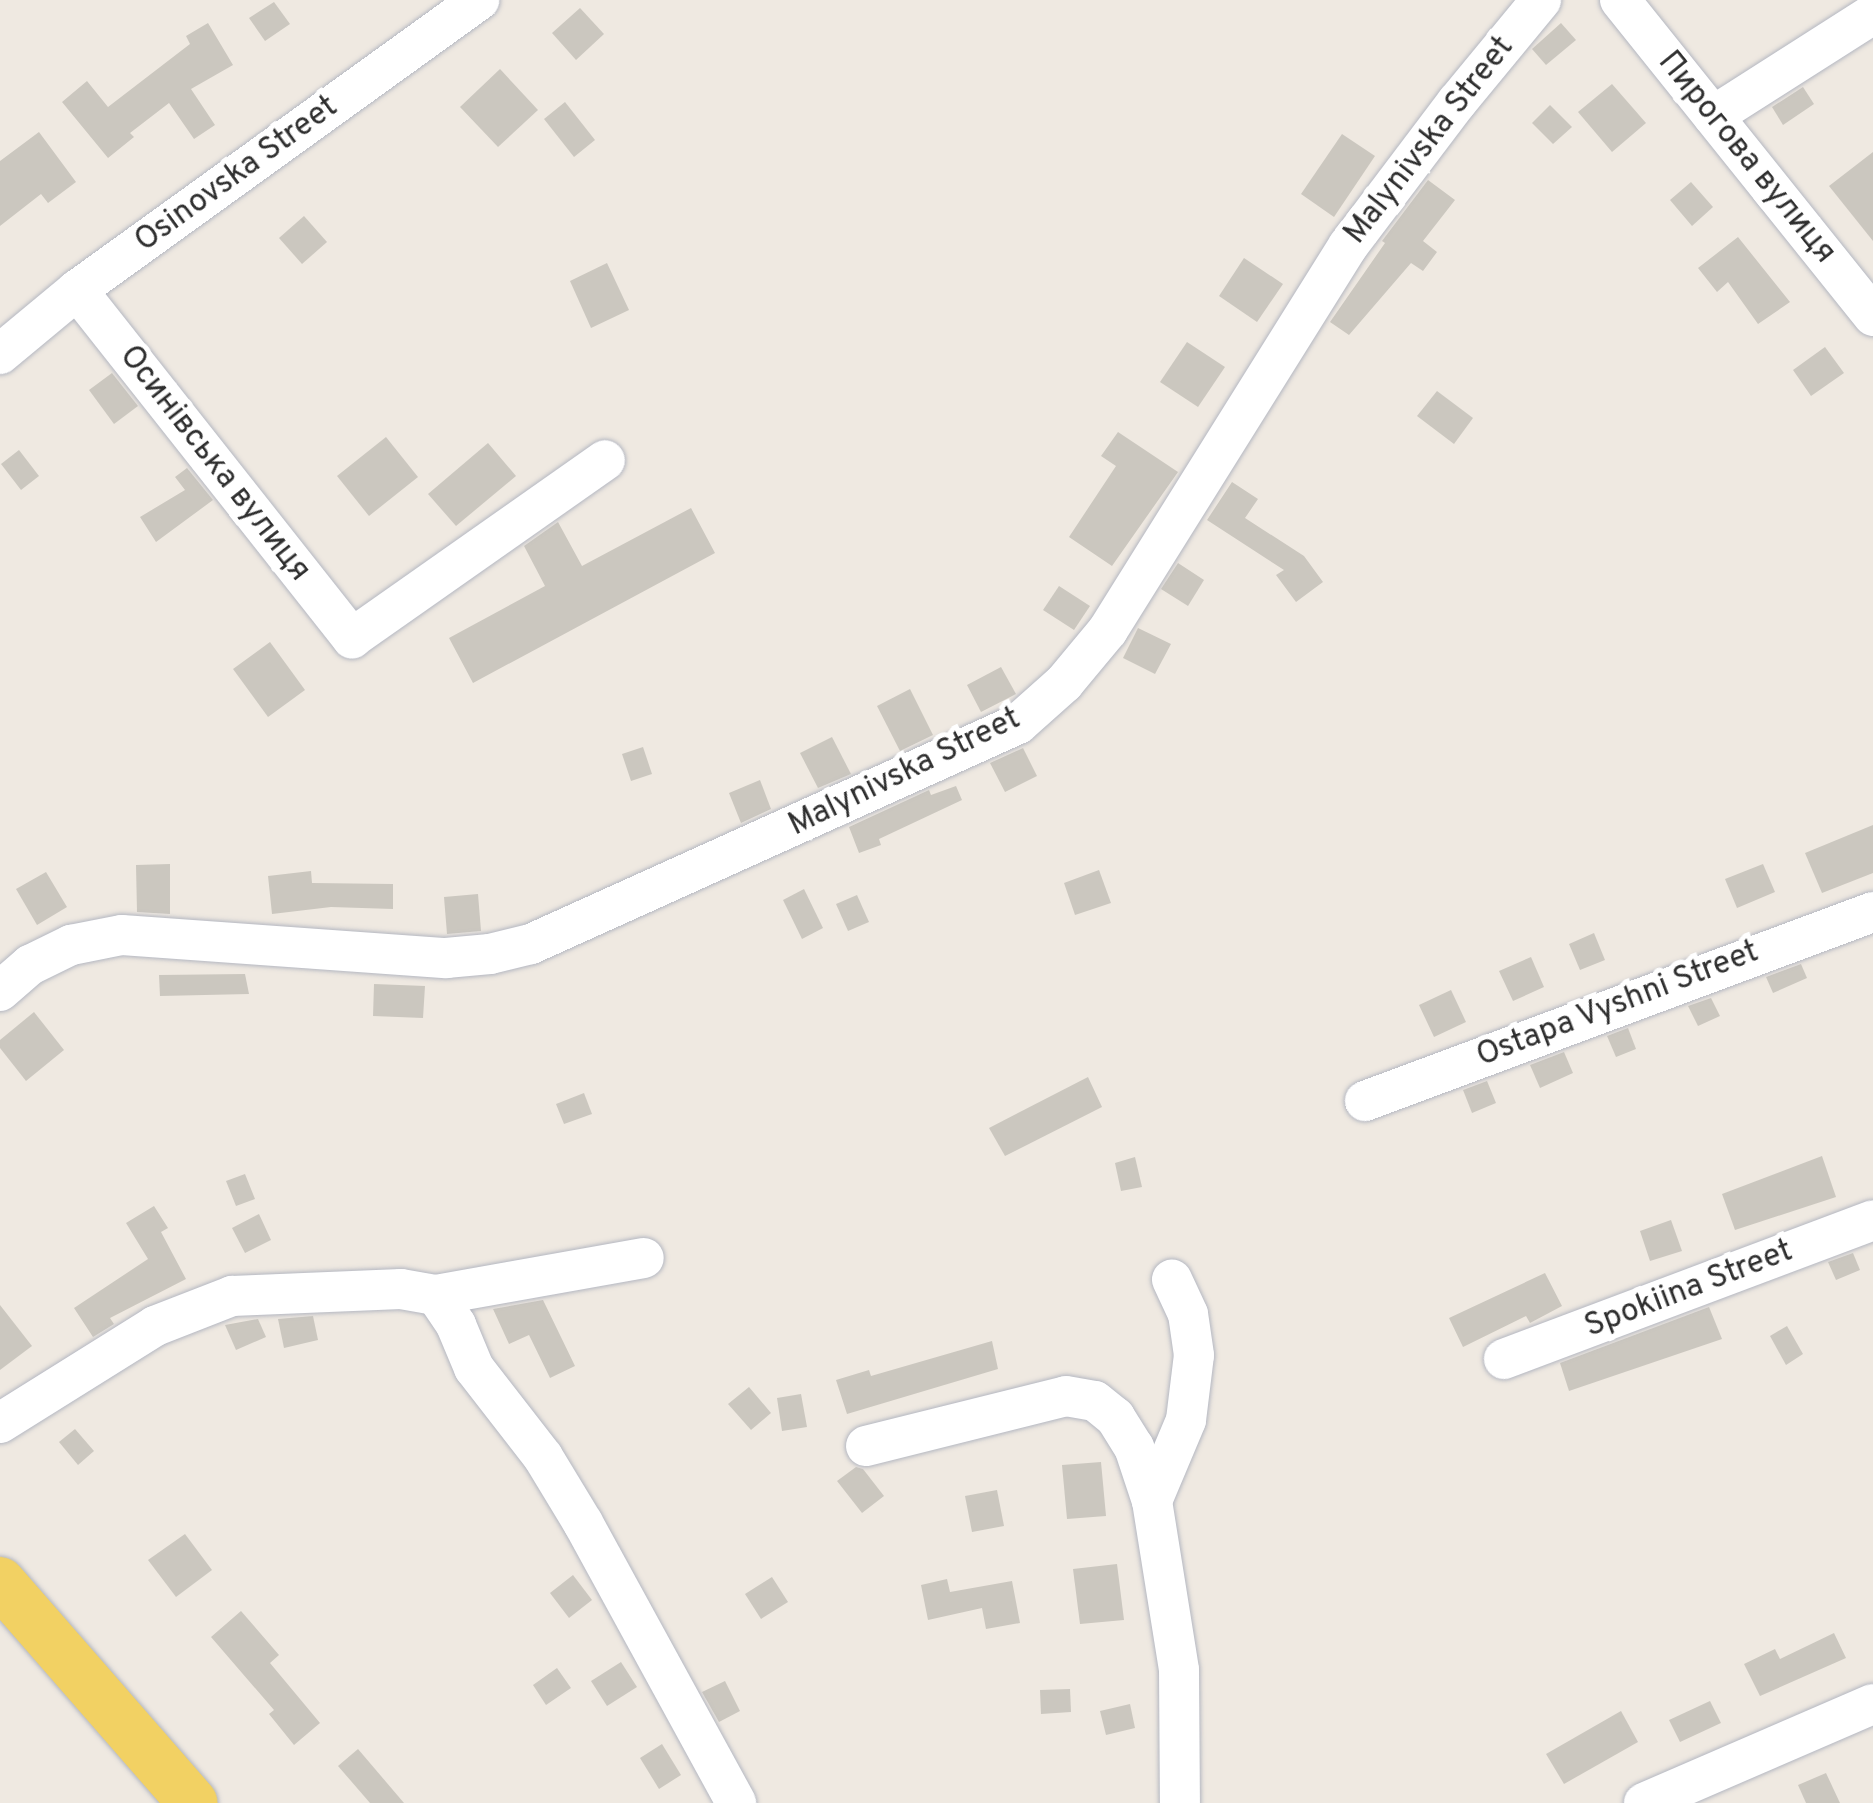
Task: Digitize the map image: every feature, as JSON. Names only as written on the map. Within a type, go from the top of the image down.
[{"type":"main road","points":[[0,1582],[193,1803]]},
{"type":"street","name":"Osinovska Street","points":[[0,354],[77,290],[479,0]]},
{"type":"street","name":"Malynivska Street","points":[[0,991],[30,965],[71,945],[122,935],[446,958],[490,954],[531,944],[1018,724],[1064,683],[1108,630],[1348,246],[1456,102],[1541,0]]},
{"type":"street","name":"Пирогова вулиця","points":[[1620,0],[1873,316]]},
{"type":"street","points":[[1713,116],[1873,14]]},
{"type":"street","name":"Осинівська вулиця","points":[[77,290],[352,638],[605,460]]},
{"type":"street","name":"Ostapa Vyshni Street","points":[[1365,1101],[1873,912]]},
{"type":"street","name":"Spokiina Street","points":[[1504,1360],[1873,1220]]},
{"type":"street","points":[[0,1423],[155,1326],[194,1307],[277,1290],[401,1289],[436,1295],[644,1258]]},
{"type":"street","points":[[1152,1502],[1186,1420],[1194,1355],[1188,1314],[1172,1279]]},
{"type":"street","points":[[436,1295],[456,1325],[474,1368],[543,1458],[583,1522],[736,1803]]},
{"type":"street","points":[[866,1446],[1024,1403],[1066,1396],[1095,1401],[1116,1417],[1134,1447],[1152,1502],[1179,1670],[1180,1803]]},
{"type":"street","points":[[1644,1803],[1873,1704]]},
{"type":"building","points":[[274,2],[290,24],[265,41],[249,18]]},
{"type":"building","points":[[580,8],[604,34],[576,60],[552,33]]},
{"type":"building","points":[[208,23],[233,65],[191,89],[215,125],[194,139],[169,103],[130,133],[134,137],[108,158],[62,102],[87,81],[108,107],[190,44],[186,36]]},
{"type":"building","points":[[1561,23],[1576,40],[1546,65],[1532,49]]},
{"type":"building","points":[[500,69],[538,110],[498,147],[460,107]]},
{"type":"building","points":[[1612,84],[1646,123],[1612,152],[1578,112]]},
{"type":"building","points":[[1803,87],[1814,104],[1783,125],[1772,107]]},
{"type":"building","points":[[565,102],[595,140],[574,157],[544,119]]},
{"type":"building","points":[[1550,105],[1572,127],[1553,144],[1532,123]]},
{"type":"building","points":[[39,132],[76,182],[48,203],[41,194],[0,226],[0,161]]},
{"type":"building","points":[[1342,134],[1375,156],[1334,217],[1301,194]]},
{"type":"building","points":[[1873,152],[1873,241],[1829,186]]},
{"type":"building","points":[[1428,180],[1455,200],[1423,241],[1437,252],[1423,271],[1411,263],[1349,335],[1330,322],[1385,243],[1382,241]]},
{"type":"building","points":[[1691,182],[1713,207],[1692,226],[1670,200]]},
{"type":"building","points":[[304,216],[327,242],[302,264],[279,238]]},
{"type":"building","points":[[1738,237],[1790,302],[1758,324],[1728,282],[1717,292],[1698,268]]},
{"type":"building","points":[[1244,258],[1283,284],[1257,322],[1219,296]]},
{"type":"building","points":[[607,263],[629,310],[591,328],[570,281]]},
{"type":"building","points":[[1187,342],[1225,367],[1198,407],[1160,382]]},
{"type":"building","points":[[1825,347],[1844,373],[1811,396],[1793,370]]},
{"type":"building","points":[[112,373],[138,406],[114,424],[89,390]]},
{"type":"building","points":[[1437,391],[1473,418],[1454,444],[1417,416]]},
{"type":"building","points":[[1118,432],[1178,472],[1112,566],[1069,537],[1116,466],[1101,456]]},
{"type":"building","points":[[386,437],[418,477],[369,516],[337,476]]},
{"type":"building","points":[[488,443],[516,476],[456,526],[428,494]]},
{"type":"building","points":[[19,450],[39,476],[21,490],[1,464]]},
{"type":"building","points":[[187,468],[213,500],[156,542],[140,517],[185,490],[175,477]]},
{"type":"building","points":[[1232,482],[1258,499],[1245,518],[1304,556],[1323,582],[1296,602],[1276,575],[1284,570],[1207,520]]},
{"type":"building","points":[[691,508],[715,553],[473,683],[449,638],[545,586],[524,546],[558,522],[582,566]]},
{"type":"building","points":[[1178,563],[1204,580],[1188,606],[1161,589]]},
{"type":"building","points":[[1059,586],[1090,606],[1074,630],[1043,610]]},
{"type":"building","points":[[1138,628],[1171,644],[1155,674],[1123,658]]},
{"type":"building","points":[[270,642],[305,690],[268,717],[233,669]]},
{"type":"building","points":[[1001,667],[1016,694],[981,712],[967,685]]},
{"type":"building","points":[[910,689],[933,735],[900,751],[877,706]]},
{"type":"building","points":[[832,737],[851,774],[818,788],[800,753]]},
{"type":"building","points":[[643,747],[652,774],[631,781],[622,754]]},
{"type":"building","points":[[1023,748],[1037,776],[1005,792],[990,763]]},
{"type":"building","points":[[760,780],[771,809],[741,823],[729,793]]},
{"type":"building","points":[[956,786],[962,800],[879,839],[881,845],[859,853],[849,827],[929,790],[931,795]]},
{"type":"building","points":[[1873,825],[1873,873],[1822,893],[1805,853]]},
{"type":"building","points":[[170,864],[170,914],[137,912],[136,865]]},
{"type":"building","points":[[1763,864],[1775,892],[1737,908],[1725,879]]},
{"type":"building","points":[[1099,870],[1111,903],[1075,915],[1064,883]]},
{"type":"building","points":[[311,871],[312,883],[393,884],[393,909],[331,907],[272,914],[268,876]]},
{"type":"building","points":[[46,872],[67,907],[37,925],[16,889]]},
{"type":"building","points":[[804,889],[823,928],[802,939],[783,900]]},
{"type":"building","points":[[478,894],[481,931],[447,934],[444,897]]},
{"type":"building","points":[[857,895],[869,922],[848,931],[836,904]]},
{"type":"building","points":[[1594,933],[1605,960],[1580,970],[1569,944]]},
{"type":"building","points":[[1531,957],[1544,987],[1513,1001],[1499,971]]},
{"type":"building","points":[[1801,964],[1807,978],[1773,993],[1766,977]]},
{"type":"building","points":[[245,974],[249,994],[160,996],[159,975]]},
{"type":"building","points":[[374,984],[425,986],[423,1018],[373,1016]]},
{"type":"building","points":[[1451,990],[1466,1022],[1434,1037],[1419,1005]]},
{"type":"building","points":[[1711,998],[1720,1016],[1698,1026],[1688,1006]]},
{"type":"building","points":[[34,1012],[64,1050],[26,1081],[0,1048],[0,1040]]},
{"type":"building","points":[[1628,1028],[1636,1049],[1616,1057],[1607,1036]]},
{"type":"building","points":[[1564,1052],[1573,1073],[1540,1088],[1530,1065]]},
{"type":"building","points":[[1088,1077],[1102,1107],[1005,1156],[989,1128]]},
{"type":"building","points":[[1487,1081],[1496,1103],[1472,1113],[1463,1090]]},
{"type":"building","points":[[584,1093],[592,1114],[564,1124],[556,1104]]},
{"type":"building","points":[[1822,1156],[1836,1197],[1735,1230],[1722,1194]]},
{"type":"building","points":[[1135,1157],[1142,1187],[1121,1191],[1115,1163]]},
{"type":"building","points":[[245,1174],[255,1199],[236,1206],[226,1181]]},
{"type":"building","points":[[154,1206],[168,1228],[161,1232],[186,1279],[110,1318],[114,1324],[93,1337],[74,1308],[148,1259],[126,1223]]},
{"type":"building","points":[[259,1214],[271,1240],[245,1253],[232,1228]]},
{"type":"building","points":[[1671,1220],[1682,1251],[1650,1261],[1640,1231]]},
{"type":"building","points":[[1853,1253],[1860,1270],[1836,1280],[1828,1262]]},
{"type":"building","points":[[1545,1273],[1562,1306],[1530,1323],[1526,1316],[1463,1347],[1449,1318]]},
{"type":"building","points":[[543,1300],[575,1366],[550,1378],[529,1335],[509,1344],[493,1309]]},
{"type":"building","points":[[0,1305],[32,1346],[0,1370]]},
{"type":"building","points":[[1709,1307],[1722,1339],[1569,1391],[1560,1363]]},
{"type":"building","points":[[313,1316],[318,1340],[284,1348],[278,1319]]},
{"type":"building","points":[[258,1319],[266,1337],[236,1350],[225,1325]]},
{"type":"building","points":[[1787,1326],[1803,1354],[1786,1365],[1770,1336]]},
{"type":"building","points":[[992,1341],[998,1369],[847,1414],[836,1380],[869,1370],[871,1376]]},
{"type":"building","points":[[749,1387],[771,1413],[751,1430],[728,1404]]},
{"type":"building","points":[[801,1394],[807,1427],[782,1431],[777,1398]]},
{"type":"building","points":[[75,1429],[94,1451],[78,1465],[59,1442]]},
{"type":"building","points":[[1101,1462],[1106,1516],[1067,1519],[1062,1465]]},
{"type":"building","points":[[856,1467],[863,1469],[884,1496],[862,1513],[837,1481]]},
{"type":"building","points":[[997,1490],[1004,1526],[972,1532],[965,1496]]},
{"type":"building","points":[[185,1534],[212,1570],[176,1597],[148,1560]]},
{"type":"building","points":[[1117,1564],[1124,1620],[1080,1624],[1073,1569]]},
{"type":"building","points":[[573,1575],[592,1600],[569,1618],[550,1593]]},
{"type":"building","points":[[772,1577],[788,1602],[761,1619],[745,1594]]},
{"type":"building","points":[[947,1579],[950,1592],[1012,1581],[1020,1623],[986,1629],[982,1608],[928,1620],[921,1585]]},
{"type":"building","points":[[241,1611],[279,1655],[270,1663],[320,1723],[294,1745],[269,1714],[274,1710],[211,1637]]},
{"type":"building","points":[[1834,1633],[1846,1658],[1760,1696],[1744,1664],[1775,1649],[1780,1659]]},
{"type":"building","points":[[621,1662],[637,1687],[607,1706],[591,1681]]},
{"type":"building","points":[[557,1668],[571,1688],[546,1705],[533,1685]]},
{"type":"building","points":[[725,1681],[740,1711],[719,1722],[702,1692]]},
{"type":"building","points":[[1070,1689],[1071,1712],[1041,1714],[1040,1690]]},
{"type":"building","points":[[1710,1701],[1721,1723],[1680,1742],[1669,1720]]},
{"type":"building","points":[[1130,1704],[1135,1728],[1106,1735],[1100,1711]]},
{"type":"building","points":[[1621,1711],[1638,1742],[1564,1784],[1546,1754]]},
{"type":"building","points":[[662,1744],[681,1775],[659,1789],[640,1758]]},
{"type":"building","points":[[358,1749],[404,1803],[370,1803],[338,1766]]},
{"type":"building","points":[[1826,1773],[1840,1803],[1806,1803],[1798,1785]]}]
